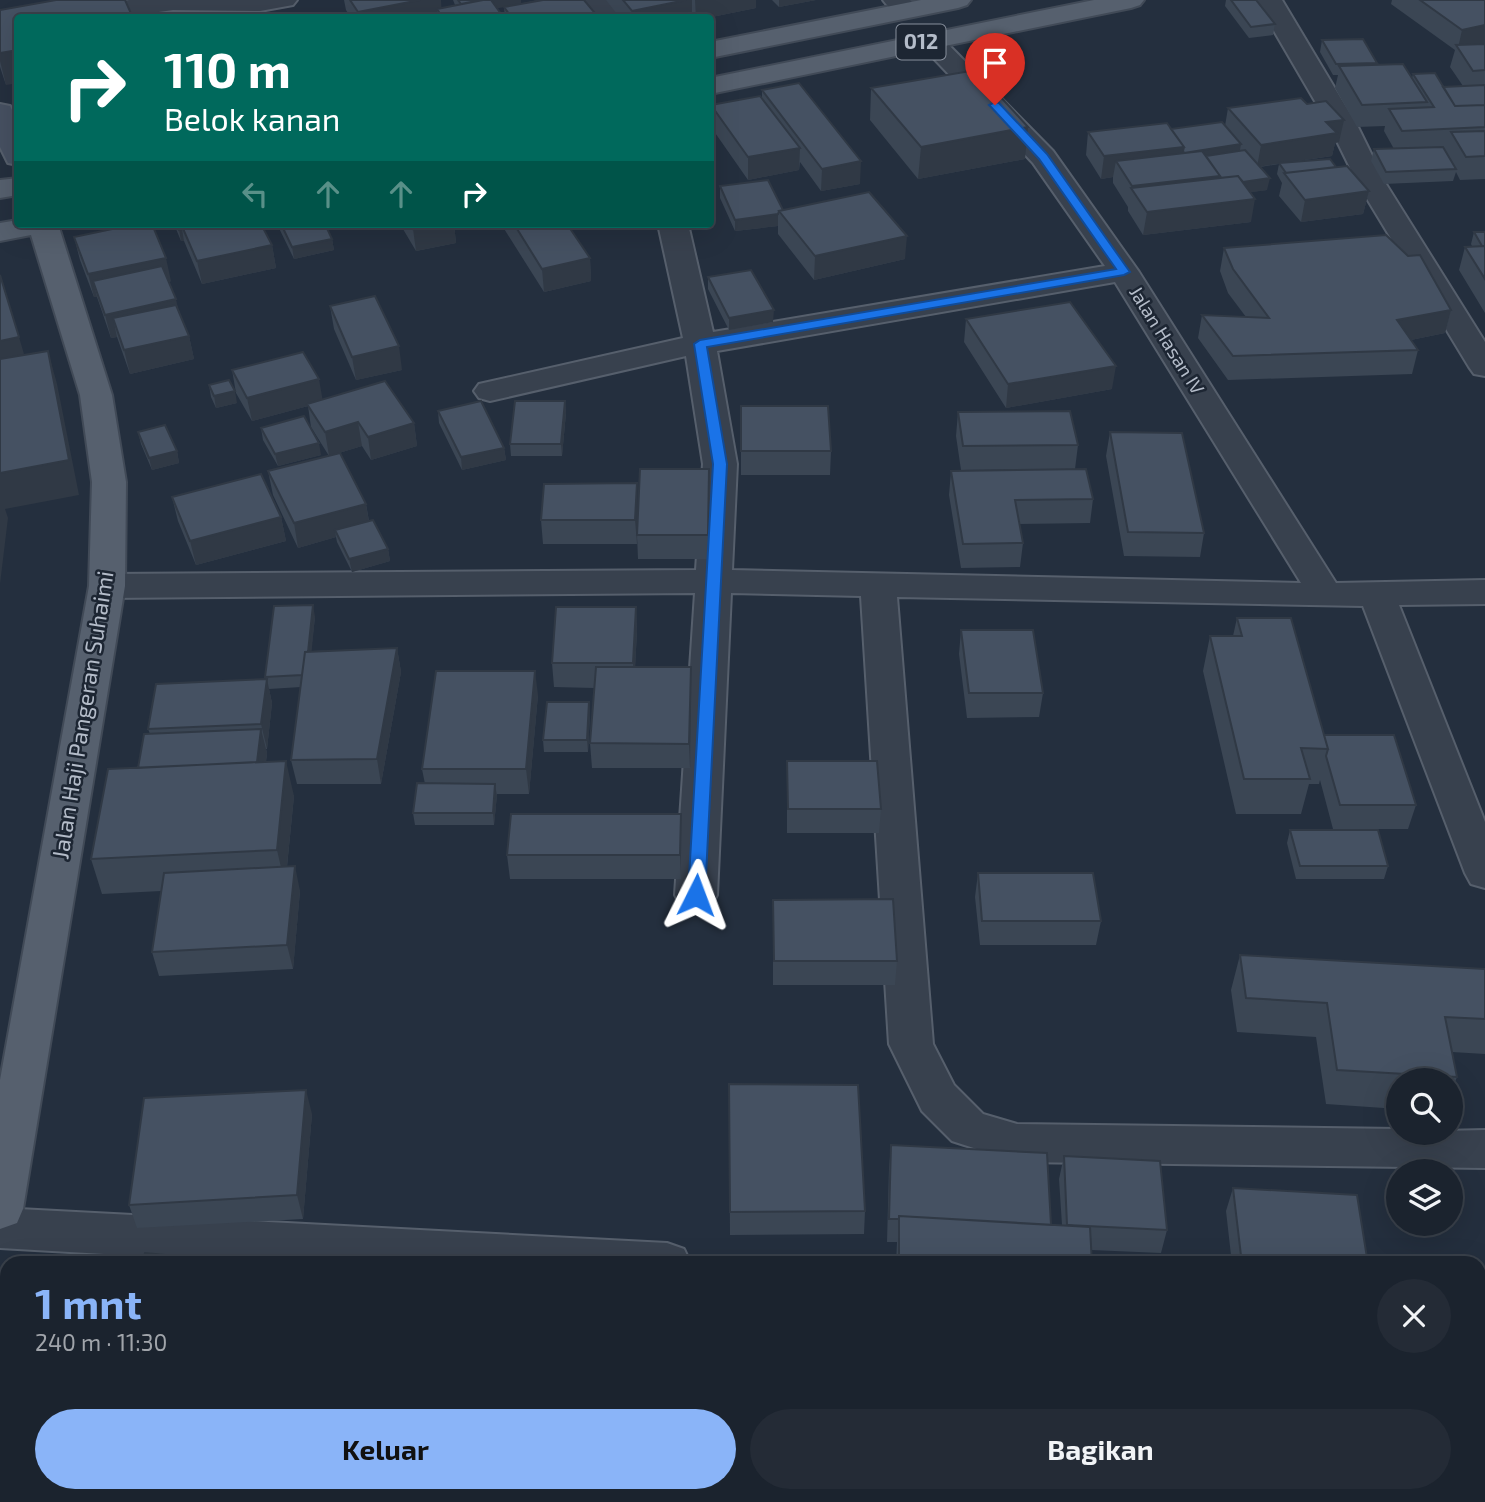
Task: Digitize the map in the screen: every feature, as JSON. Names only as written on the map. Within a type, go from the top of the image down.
[{"type":"main road","name":"012","points":[[714,49],[901,5],[958,0]]},
{"type":"main road","name":"012","points":[[714,85],[1131,0]]},
{"type":"main road","points":[[0,232],[22,228]]},
{"type":"main road","name":"Jalan Haji Pangeran Suhaimi","points":[[0,1209],[107,586],[109,482],[96,395],[44,228]]},
{"type":"street","points":[[97,14],[162,3],[243,5],[284,0]]},
{"type":"street","points":[[594,0],[606,14]]},
{"type":"street","points":[[1269,0],[1344,127],[1372,184],[1485,367]]},
{"type":"street","name":"Jalan Hasan IV","points":[[930,40],[1043,157],[1124,272],[1326,595]]},
{"type":"street","points":[[0,112],[14,147]]},
{"type":"street","points":[[674,228],[700,344],[720,464],[696,895]]},
{"type":"street","points":[[490,391],[700,344],[1124,272]]},
{"type":"street","points":[[107,586],[712,581],[1326,595],[1485,592]]},
{"type":"street","points":[[878,584],[911,1044],[937,1098],[968,1128],[1017,1143],[1485,1149]]},
{"type":"street","points":[[1376,593],[1485,873]]},
{"type":"street","points":[[0,1228],[500,1256]]},
{"type":"building","points":[[56,0],[125,0],[131,14],[14,14],[14,51],[0,53],[0,10]]},
{"type":"building","points":[[350,0],[420,0],[358,12]]},
{"type":"building","points":[[458,0],[481,0],[461,4]]},
{"type":"building","points":[[491,0],[501,14],[440,14],[437,9]]},
{"type":"building","points":[[543,0],[584,0],[596,14],[509,14],[504,7]]},
{"type":"building","points":[[623,0],[686,0],[632,11]]},
{"type":"building","points":[[1231,0],[1256,0],[1275,24],[1251,27]]},
{"type":"building","points":[[1420,0],[1485,0],[1485,25],[1462,30]]},
{"type":"building","points":[[1363,39],[1377,63],[1336,64],[1322,40]]},
{"type":"building","points":[[1485,44],[1485,70],[1473,71],[1456,45]]},
{"type":"building","points":[[1403,64],[1427,102],[1362,105],[1339,66]]},
{"type":"building","points":[[976,70],[1028,127],[921,147],[871,88]]},
{"type":"building","points":[[1435,73],[1455,106],[1485,105],[1485,127],[1402,131],[1389,109],[1434,107],[1413,74]]},
{"type":"building","points":[[799,83],[861,161],[822,169],[762,90]]},
{"type":"building","points":[[1485,85],[1485,105],[1455,106],[1443,87]]},
{"type":"building","points":[[760,96],[800,148],[748,157],[714,109],[714,104]]},
{"type":"building","points":[[1301,98],[1307,104],[1326,101],[1344,120],[1326,122],[1337,133],[1261,145],[1228,108]]},
{"type":"building","points":[[1222,122],[1241,144],[1184,153],[1184,147],[1171,129]]},
{"type":"building","points":[[1167,123],[1184,147],[1104,156],[1088,132]]},
{"type":"building","points":[[1485,131],[1485,156],[1466,157],[1451,132]]},
{"type":"building","points":[[1443,147],[1456,169],[1386,172],[1374,149]]},
{"type":"building","points":[[1245,150],[1270,178],[1243,182],[1238,176],[1219,178],[1206,156]]},
{"type":"building","points":[[1202,151],[1220,176],[1132,186],[1116,161]]},
{"type":"building","points":[[1330,159],[1336,167],[1286,173],[1279,163]]},
{"type":"building","points":[[1347,166],[1369,191],[1305,200],[1284,173]]},
{"type":"building","points":[[1238,176],[1255,199],[1147,212],[1131,188]]},
{"type":"building","points":[[768,180],[783,210],[778,214],[735,220],[720,186]]},
{"type":"building","points":[[869,192],[907,236],[815,256],[779,211]]},
{"type":"building","points":[[117,228],[154,228],[166,258],[88,274],[74,237]]},
{"type":"building","points":[[183,228],[263,228],[272,245],[197,261]]},
{"type":"building","points":[[283,228],[327,228],[332,239],[292,247]]},
{"type":"building","points":[[516,228],[570,228],[590,258],[542,269]]},
{"type":"building","points":[[1474,232],[1485,232],[1485,246],[1482,246]]},
{"type":"building","points":[[1386,235],[1408,256],[1420,255],[1451,310],[1397,320],[1418,350],[1233,356],[1202,315],[1269,318],[1233,269],[1224,248]]},
{"type":"building","points":[[1485,246],[1485,279],[1465,247]]},
{"type":"building","points":[[162,266],[176,299],[105,315],[93,281]]},
{"type":"building","points":[[751,270],[774,310],[729,318],[708,277]]},
{"type":"building","points":[[0,275],[19,337],[0,341]]},
{"type":"building","points":[[375,296],[399,346],[352,357],[330,306]]},
{"type":"building","points":[[1070,302],[1116,366],[1008,384],[966,319]]},
{"type":"building","points":[[176,305],[189,336],[124,350],[113,318]]},
{"type":"building","points":[[48,351],[69,460],[0,473],[0,359]]},
{"type":"building","points":[[303,352],[319,379],[247,398],[232,370]]},
{"type":"building","points":[[229,380],[235,391],[214,396],[209,385]]},
{"type":"building","points":[[385,381],[414,423],[368,437],[358,422],[325,432],[307,404]]},
{"type":"building","points":[[481,401],[504,448],[461,457],[438,411]]},
{"type":"building","points":[[515,401],[565,401],[561,444],[510,444]]},
{"type":"building","points":[[741,406],[828,406],[831,451],[741,451]]},
{"type":"building","points":[[1070,411],[1078,445],[963,446],[958,412]]},
{"type":"building","points":[[304,416],[319,443],[275,454],[261,428]]},
{"type":"building","points":[[165,425],[177,451],[149,458],[138,432]]},
{"type":"building","points":[[1110,432],[1182,433],[1204,533],[1128,532]]},
{"type":"building","points":[[340,453],[366,504],[294,523],[268,471]]},
{"type":"building","points":[[640,469],[709,469],[708,535],[637,535]]},
{"type":"building","points":[[1086,469],[1093,499],[1015,500],[1023,543],[963,544],[951,471]]},
{"type":"building","points":[[261,474],[281,517],[190,541],[172,497]]},
{"type":"building","points":[[637,483],[635,520],[541,520],[544,484]]},
{"type":"building","points":[[373,520],[388,549],[349,559],[335,530]]},
{"type":"building","points":[[313,605],[308,652],[305,652],[302,675],[265,677],[274,606]]},
{"type":"building","points":[[556,607],[636,607],[633,663],[552,663]]},
{"type":"building","points":[[1237,618],[1291,618],[1328,749],[1301,748],[1310,779],[1244,779],[1210,636],[1242,636]]},
{"type":"building","points":[[961,630],[1033,630],[1043,693],[969,693]]},
{"type":"building","points":[[397,648],[377,759],[291,760],[305,652]]},
{"type":"building","points":[[596,667],[691,667],[689,744],[590,743]]},
{"type":"building","points":[[436,671],[535,671],[526,769],[422,769]]},
{"type":"building","points":[[267,679],[261,724],[148,729],[156,684]]},
{"type":"building","points":[[547,702],[589,702],[587,740],[543,740]]},
{"type":"building","points":[[261,729],[257,762],[138,768],[144,734]]},
{"type":"building","points":[[1324,735],[1394,735],[1416,805],[1340,805],[1326,756],[1328,749]]},
{"type":"building","points":[[286,761],[277,850],[91,859],[108,769]]},
{"type":"building","points":[[787,761],[877,761],[881,809],[788,809]]},
{"type":"building","points":[[417,783],[495,784],[493,813],[413,813]]},
{"type":"building","points":[[511,814],[681,814],[680,855],[507,855]]},
{"type":"building","points":[[1290,830],[1378,830],[1388,866],[1300,866]]},
{"type":"building","points":[[295,866],[287,945],[152,952],[164,873]]},
{"type":"building","points":[[978,873],[1093,873],[1101,921],[982,921]]},
{"type":"building","points":[[893,899],[897,961],[774,961],[773,900]]},
{"type":"building","points":[[1240,955],[1485,969],[1485,1019],[1445,1017],[1455,1068],[1386,1068],[1386,1073],[1337,1070],[1327,1003],[1246,998]]},
{"type":"building","points":[[729,1084],[858,1085],[865,1211],[730,1212]]},
{"type":"building","points":[[306,1090],[297,1195],[129,1205],[144,1098]]},
{"type":"building","points":[[891,1145],[1047,1153],[1051,1225],[899,1216],[899,1219],[889,1219]]},
{"type":"building","points":[[1064,1156],[1160,1161],[1167,1230],[1067,1225]]},
{"type":"building","points":[[1233,1188],[1357,1195],[1367,1256],[1241,1256]]},
{"type":"building","points":[[899,1216],[1090,1227],[1092,1256],[899,1256]]},
{"type":"building","points":[[145,1253],[175,1256],[144,1256]]},
{"type":"route","points":[[696,895],[720,464],[700,344],[1124,272],[1043,157],[995,105]]}]
